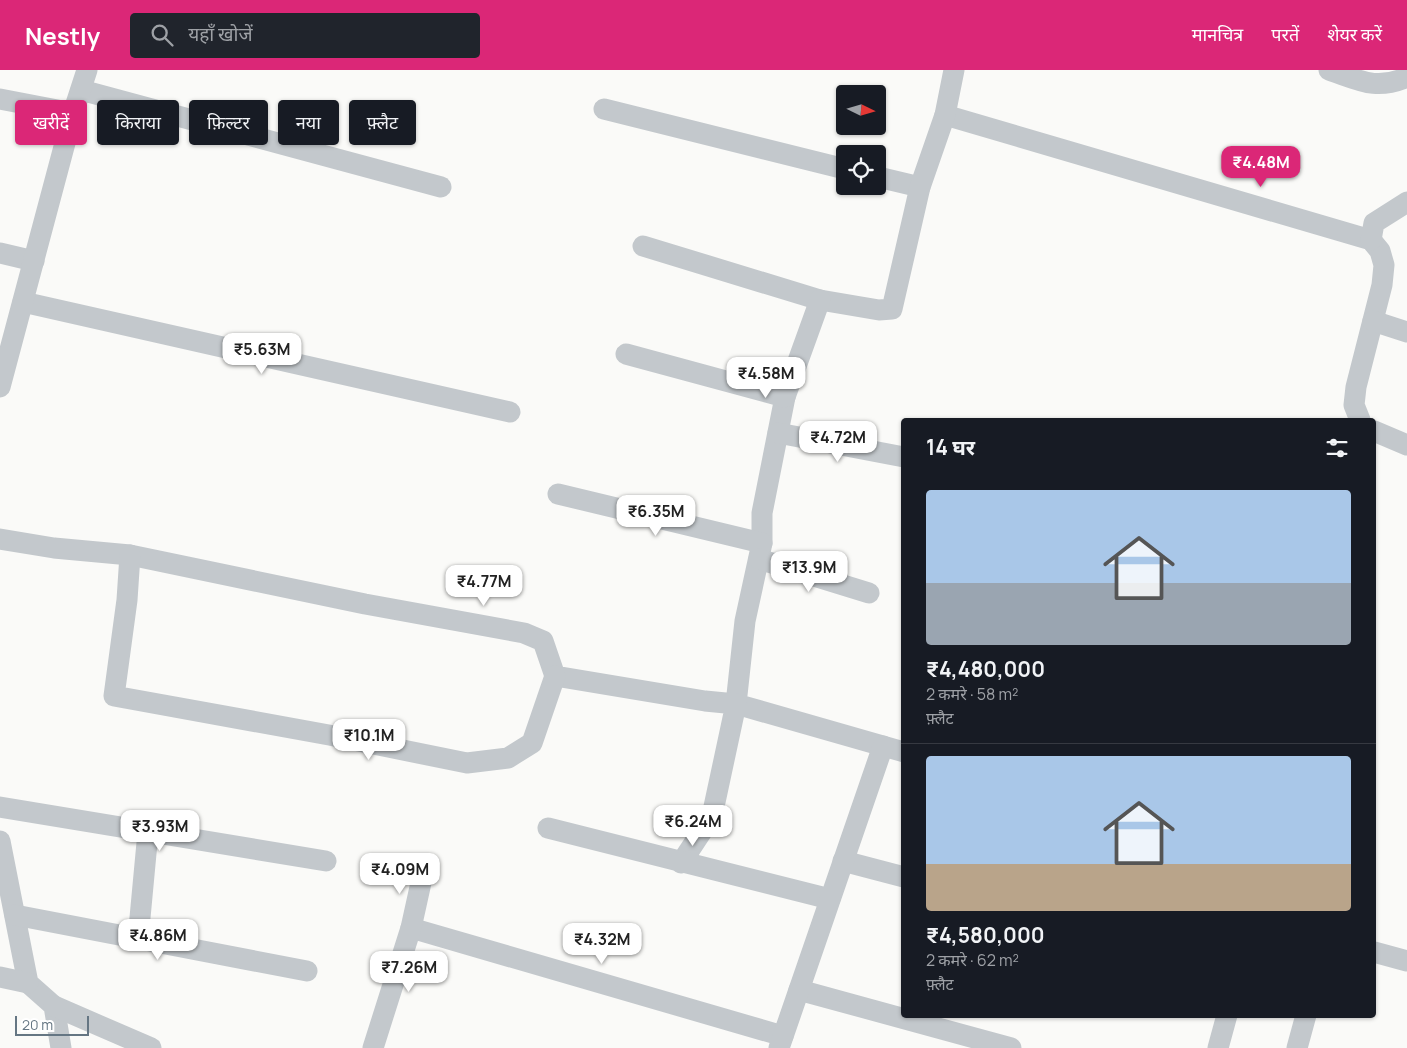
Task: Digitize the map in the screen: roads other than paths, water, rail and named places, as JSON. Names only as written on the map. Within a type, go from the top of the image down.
[{"type":"street","points":[[644,246],[820,300],[872,309],[892,309],[920,187],[945,115],[954,70]]},
{"type":"street","points":[[1329,70],[1372,84],[1392,84],[1407,78]]},
{"type":"street","points":[[77,100],[84,80],[441,186]]},
{"type":"street","points":[[0,99],[15,102]]},
{"type":"street","points":[[604,109],[836,167]]},
{"type":"street","points":[[945,115],[1370,240],[1380,251],[1384,265],[1382,285],[1356,387],[1354,405],[1359,418]]},
{"type":"street","points":[[0,387],[65,145]]},
{"type":"street","points":[[886,179],[920,187]]},
{"type":"street","points":[[1370,240],[1374,223],[1407,202]]},
{"type":"street","points":[[0,253],[34,262]]},
{"type":"street","points":[[681,863],[712,816],[736,704],[745,621],[760,551],[762,513],[785,397],[820,300]]},
{"type":"street","points":[[23,302],[510,412]]},
{"type":"street","points":[[1373,321],[1407,332]]},
{"type":"street","points":[[626,354],[785,397]]},
{"type":"street","points":[[1376,432],[1407,445]]},
{"type":"street","points":[[778,433],[901,456]]},
{"type":"street","points":[[558,494],[760,551],[869,593]]},
{"type":"street","points":[[0,538],[54,548],[130,555],[359,603],[524,633],[544,641],[555,676],[532,742],[508,758],[468,763],[329,735],[114,696],[127,600],[130,555]]},
{"type":"street","points":[[555,676],[705,701],[736,704],[901,751]]},
{"type":"street","points":[[411,928],[781,1042],[882,746]]},
{"type":"street","points":[[0,807],[326,861]]},
{"type":"street","points":[[548,828],[830,899]]},
{"type":"street","points":[[138,939],[148,832]]},
{"type":"street","points":[[0,841],[28,983]]},
{"type":"street","points":[[843,861],[901,876]]},
{"type":"street","points":[[373,1048],[411,928],[424,868]]},
{"type":"street","points":[[15,915],[308,972]]},
{"type":"street","points":[[1376,953],[1407,961]]},
{"type":"street","points":[[0,977],[28,983],[54,1006],[151,1048]]},
{"type":"street","points":[[799,990],[901,1018]]},
{"type":"street","points":[[54,1006],[61,1048]]},
{"type":"street","points":[[901,1018],[1011,1048]]},
{"type":"street","points":[[1218,1048],[1226,1018]]},
{"type":"street","points":[[1297,1048],[1305,1018]]}]
